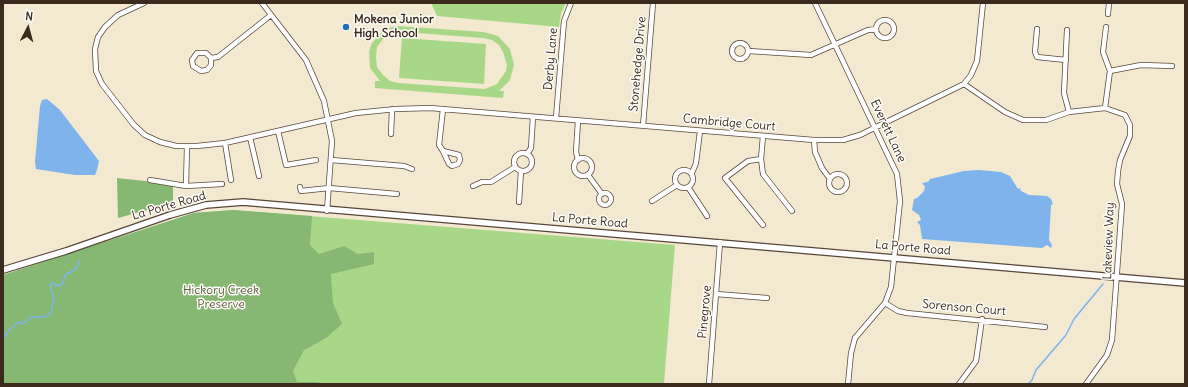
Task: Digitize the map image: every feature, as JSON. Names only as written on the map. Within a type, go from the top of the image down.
[{"type":"street","name":"Cambridge Court","points":[[144,3],[114,17],[105,27],[98,37],[95,49],[96,71],[102,84],[134,125],[145,135],[160,142],[176,146],[196,146],[225,143],[356,113],[392,109],[443,109],[814,140],[843,140],[876,128],[964,84]]},
{"type":"street","points":[[262,3],[306,60],[320,89],[332,141],[327,211]]},
{"type":"street","name":"Derby Lane","points":[[556,118],[564,21],[571,3]]},
{"type":"street","name":"Stonehedge Drive","points":[[643,126],[653,3]]},
{"type":"street","name":"Everett Lane","points":[[815,3],[897,174],[900,201],[891,287],[885,303],[855,338],[851,353],[848,384]]},
{"type":"street","points":[[983,3],[978,61],[971,75],[964,84],[1005,112],[1023,120],[1046,120],[1069,112],[1105,108],[1110,71],[1103,52],[1106,27]]},
{"type":"street","points":[[1108,14],[1109,3]]},
{"type":"street","points":[[211,58],[218,57],[271,15]]},
{"type":"street","points":[[749,52],[812,55],[868,30],[876,29]]},
{"type":"street","points":[[1037,29],[1035,52],[1038,57],[1066,60]]},
{"type":"street","points":[[1067,30],[1064,93],[1069,112]]},
{"type":"street","points":[[197,53],[206,53],[211,58],[211,65],[207,70],[201,71],[193,66],[193,58],[197,53]]},
{"type":"street","points":[[1110,71],[1141,65],[1172,66]]},
{"type":"street","name":"Lakeview Way","points":[[1086,384],[1108,355],[1111,348],[1118,278],[1122,204],[1117,184],[1118,171],[1120,160],[1130,136],[1130,125],[1125,115],[1105,108]]},
{"type":"street","points":[[391,134],[392,109]]},
{"type":"street","points":[[443,109],[439,145],[443,151]]},
{"type":"street","points":[[527,154],[531,148],[533,116]]},
{"type":"street","points":[[578,121],[576,152],[578,160]]},
{"type":"street","points":[[278,131],[286,165],[316,160]]},
{"type":"street","points":[[692,173],[686,169],[678,171],[675,177],[677,185],[683,188],[688,187],[694,180],[692,173],[696,163],[700,131]]},
{"type":"street","points":[[763,136],[761,159],[763,174],[792,211]]},
{"type":"street","points":[[250,137],[259,176]]},
{"type":"street","points":[[814,140],[815,152],[822,168],[830,179],[829,186],[834,191],[841,191],[846,186],[847,180],[842,174],[835,174],[830,179]]},
{"type":"street","points":[[225,143],[231,180]]},
{"type":"street","points":[[186,186],[187,146]]},
{"type":"street","points":[[515,167],[515,157],[521,153],[527,154]]},
{"type":"street","points":[[515,167],[521,170],[528,169],[531,163],[527,154]]},
{"type":"street","points":[[585,158],[591,162],[592,169],[588,175],[581,176],[575,172],[574,166],[578,160],[585,158]]},
{"type":"street","points":[[761,159],[748,161],[725,178],[763,225]]},
{"type":"street","points":[[330,160],[404,166],[412,169]]},
{"type":"street","points":[[473,186],[482,182],[491,182],[515,167]]},
{"type":"street","points":[[519,202],[521,170]]},
{"type":"street","points":[[588,175],[602,194]]},
{"type":"street","points":[[150,180],[186,186],[222,184]]},
{"type":"street","points":[[652,201],[677,185]]},
{"type":"street","points":[[300,187],[301,190],[304,191],[328,188],[397,194]]},
{"type":"street","points":[[688,187],[707,216]]},
{"type":"street","name":"La Porte Road","points":[[3,270],[66,251],[170,215],[206,205],[243,202],[327,211],[720,242],[1185,283]]},
{"type":"street","name":"Pinegrove","points":[[709,384],[720,242]]},
{"type":"street","points":[[716,294],[767,298]]},
{"type":"street","name":"Sorenson Court","points":[[885,303],[898,311],[907,313],[982,319],[1044,327]]},
{"type":"street","points":[[959,384],[976,360],[982,319]]},
{"type":"green space","points":[[431,3],[566,3],[561,13],[559,27],[437,16]]},
{"type":"green space","points":[[397,26],[484,32],[498,36],[510,49],[514,65],[510,80],[499,91],[504,91],[503,98],[375,88],[375,81],[380,81],[370,68],[369,51],[372,43],[388,28]],"holes":[[[403,32],[492,40],[499,45],[507,65],[506,71],[497,84],[485,89],[398,83],[390,81],[377,67],[377,47],[383,39],[390,34]]]},
{"type":"green space","points":[[402,38],[486,44],[484,84],[399,78]]},
{"type":"green space","points":[[117,178],[173,186],[173,203],[118,218]]},
{"type":"green space","name":"Hickory Creek Preserve","points":[[233,210],[675,245],[664,384],[3,384],[3,275],[194,213]]},
{"type":"green space","points":[[233,210],[312,216],[310,245],[319,254],[344,246],[358,254],[374,252],[374,264],[331,274],[333,303],[342,324],[326,338],[304,350],[293,371],[297,382],[316,382],[327,384],[3,384],[3,275],[194,213]]},
{"type":"water","points":[[47,99],[60,110],[99,161],[95,175],[75,175],[36,169],[35,162],[40,106],[42,100]]},
{"type":"water","points":[[979,170],[1001,172],[1010,176],[1018,189],[1020,188],[1021,191],[1029,195],[1047,196],[1051,199],[1053,204],[1051,205],[1049,240],[1052,245],[1051,248],[1047,245],[1042,248],[922,239],[920,225],[917,222],[921,220],[919,215],[912,210],[914,199],[924,191],[925,187],[922,183],[928,182],[930,179],[964,171]]},
{"type":"waterway","points":[[3,339],[10,329],[19,322],[23,324],[31,317],[44,317],[51,314],[54,298],[50,285],[52,283],[58,286],[63,283],[65,275],[76,269],[80,260]]},
{"type":"waterway","points":[[1028,384],[1032,380],[1036,370],[1066,335],[1074,319],[1103,284]]},
{"type":"place","name":"Mokena Junior High School","points":[[346,27]]}]
